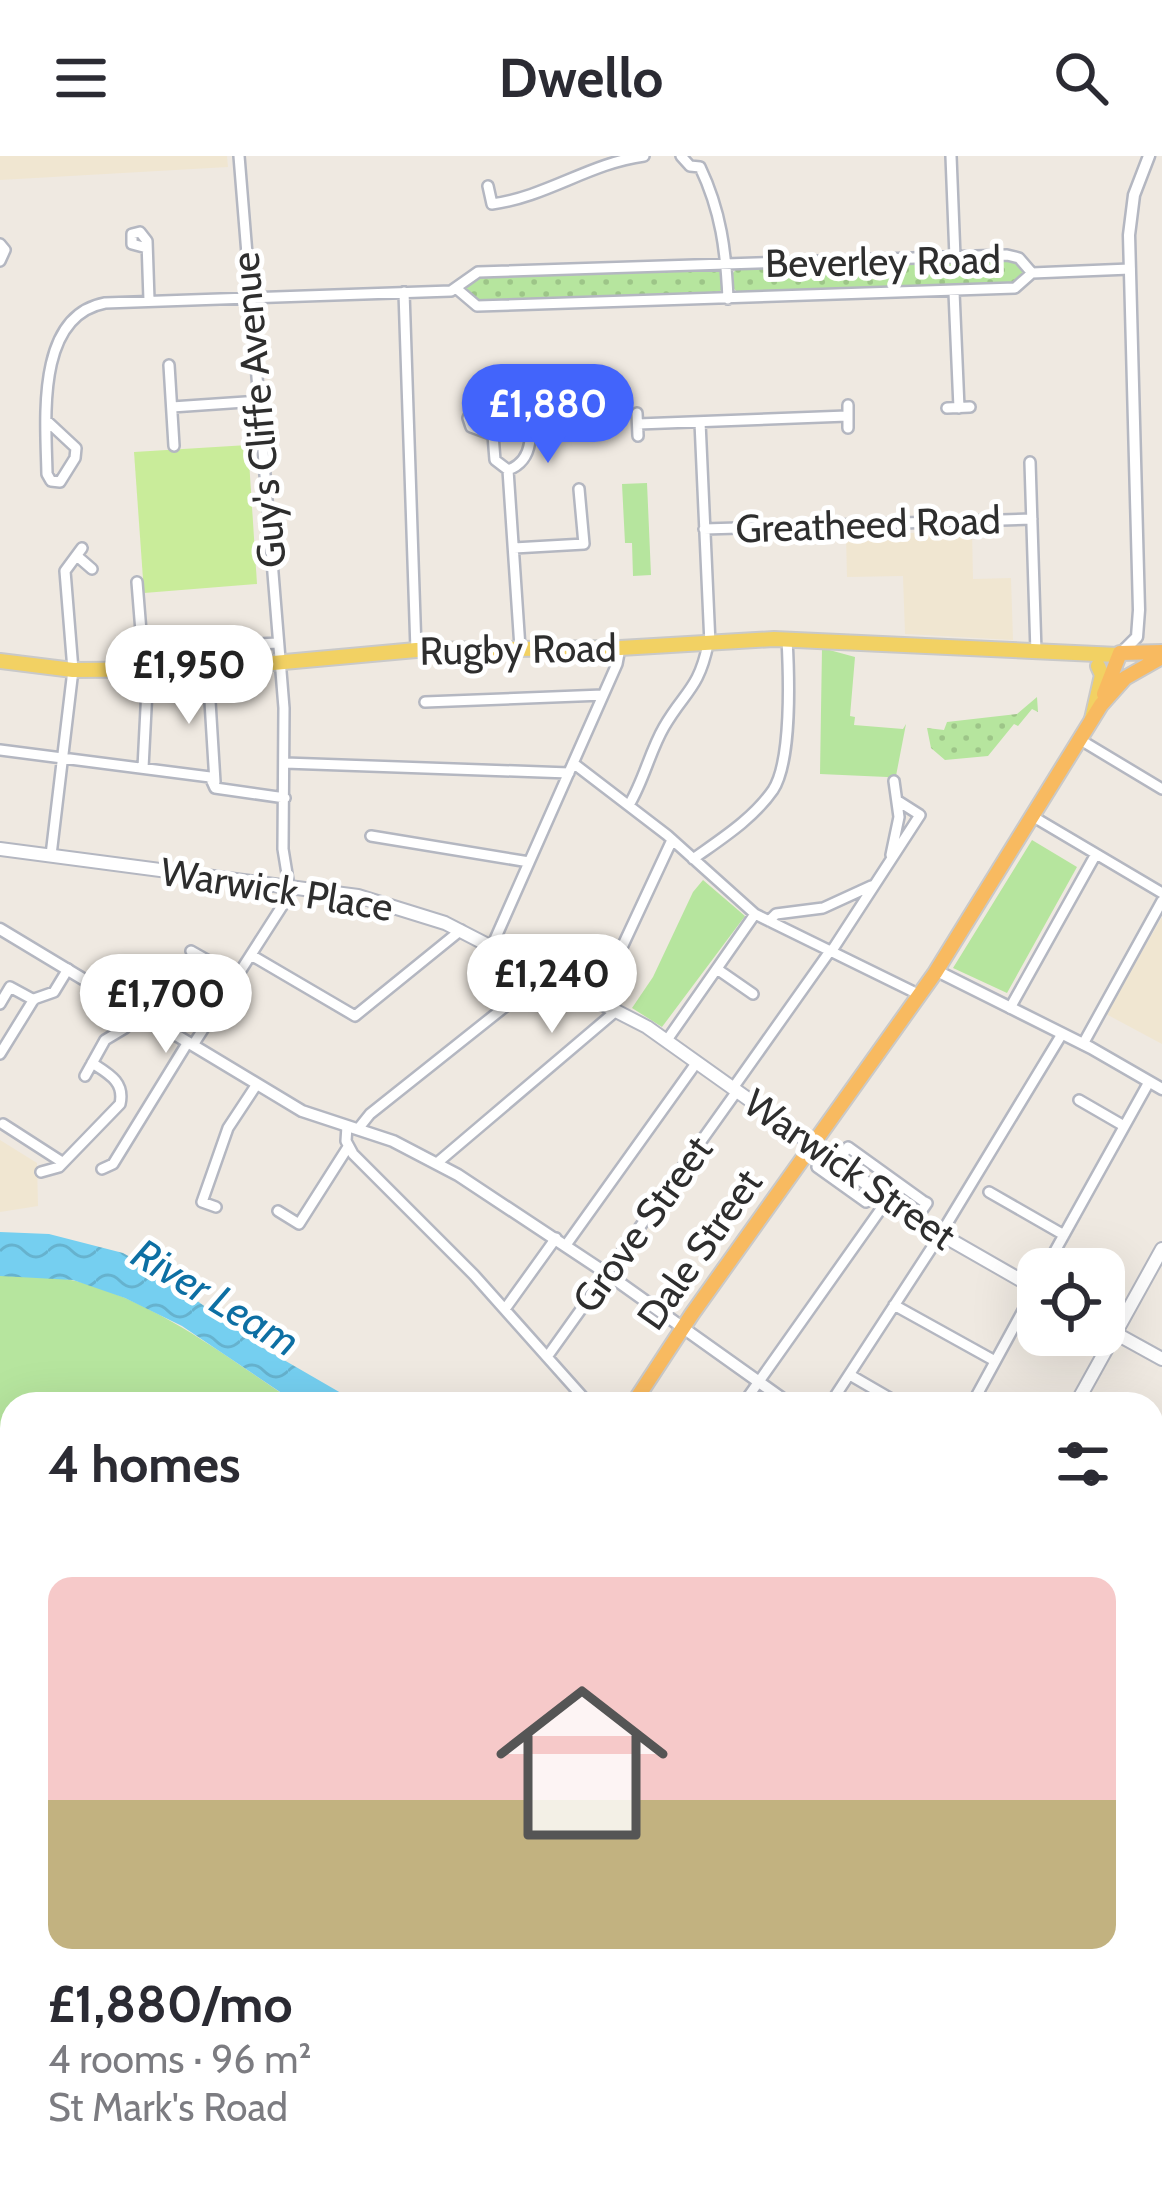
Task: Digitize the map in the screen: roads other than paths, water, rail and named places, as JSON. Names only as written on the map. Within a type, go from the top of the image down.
[{"type":"highway","points":[[1126,663],[1160,654]]},
{"type":"highway","name":"Dale Street","points":[[639,1392],[683,1328],[826,1154],[1126,663]]},
{"type":"main road","name":"Rugby Road","points":[[0,661],[73,670],[208,669],[416,650],[620,648],[787,639],[1036,652],[1098,666],[1126,663]]},
{"type":"main road","name":"Rugby Road","points":[[1036,652],[1049,649],[1126,663]]},
{"type":"main road","points":[[1092,719],[1102,674],[1098,666]]},
{"type":"main road","name":"Warwick Place","points":[[0,849],[380,901],[461,930],[667,1040]]},
{"type":"main road","name":"Warwick Street","points":[[667,1040],[916,1219],[1017,1276]]},
{"type":"main road","points":[[1125,1307],[1162,1249]]},
{"type":"main road","points":[[1125,1338],[1162,1359]]},
{"type":"main road","points":[[1082,1392],[1098,1356]]},
{"type":"street","name":"Guy's Cliffe Avenue","points":[[239,156],[280,663],[284,855],[290,886]]},
{"type":"street","points":[[488,186],[491,204],[507,202],[560,186],[605,165],[644,156]]},
{"type":"street","points":[[681,156],[690,166],[703,161],[723,229],[727,263]]},
{"type":"street","points":[[1126,663],[1137,637],[1139,610],[1132,205],[1149,156]]},
{"type":"street","points":[[952,157],[955,257]]},
{"type":"street","points":[[0,244],[4,254],[0,261]]},
{"type":"street","points":[[147,248],[149,300]]},
{"type":"street","name":"Beverley Road","points":[[457,289],[478,272],[727,263],[1014,256],[1031,273]]},
{"type":"street","name":"Beverley Road","points":[[727,263],[728,298]]},
{"type":"street","name":"Beverley Road","points":[[46,422],[76,448],[76,458],[60,482],[51,481],[47,474],[46,422],[48,377],[72,320],[97,304],[457,289],[477,306],[954,292],[1016,288],[1031,273],[1130,269]]},
{"type":"street","points":[[404,292],[416,650]]},
{"type":"street","points":[[954,292],[959,408]]},
{"type":"street","points":[[174,373],[174,446]]},
{"type":"street","points":[[172,407],[260,401]]},
{"type":"street","points":[[493,435],[474,430],[468,415],[481,404],[503,409],[518,404],[528,417],[529,455],[508,470]]},
{"type":"street","points":[[503,409],[493,435],[495,460],[508,470],[520,648]]},
{"type":"street","points":[[638,424],[848,417]]},
{"type":"street","points":[[629,805],[646,776],[663,729],[695,686],[709,644],[700,422]]},
{"type":"street","name":"Greatheed Road","points":[[1030,462],[1036,652]]},
{"type":"street","points":[[514,548],[584,544],[579,489]]},
{"type":"street","name":"Greatheed Road","points":[[704,530],[1032,519]]},
{"type":"street","points":[[51,855],[73,670],[64,571],[79,552],[92,569]]},
{"type":"street","points":[[137,582],[146,669],[143,768]]},
{"type":"street","points":[[1139,610],[1144,638],[1160,654]]},
{"type":"street","points":[[1126,663],[1144,638]]},
{"type":"street","points":[[693,860],[739,826],[776,784],[790,703],[787,639]]},
{"type":"street","points":[[142,652],[277,644]]},
{"type":"street","points":[[492,946],[620,648]]},
{"type":"street","points":[[208,669],[215,788],[284,798]]},
{"type":"street","points":[[425,702],[603,695]]},
{"type":"street","points":[[1079,740],[1162,789]]},
{"type":"street","points":[[0,750],[210,777],[214,782]]},
{"type":"street","points":[[285,763],[571,768],[629,805],[755,914],[920,995]]},
{"type":"street","points":[[891,855],[898,801],[893,782]]},
{"type":"street","name":"Grove Street","points":[[547,1358],[920,815],[898,801]]},
{"type":"street","points":[[1032,816],[1162,897],[1083,1044]]},
{"type":"street","points":[[371,836],[394,833],[529,862]]},
{"type":"street","points":[[597,1001],[672,840]]},
{"type":"street","points":[[1010,1008],[1096,854]]},
{"type":"street","points":[[102,1169],[110,1168],[120,1153],[251,955],[290,886]]},
{"type":"street","points":[[769,921],[776,914],[823,908],[872,886]]},
{"type":"street","points":[[667,1040],[755,914]]},
{"type":"street","points":[[0,928],[302,1111],[437,1162],[561,1242],[773,1392]]},
{"type":"street","points":[[251,955],[355,1016],[461,930]]},
{"type":"street","points":[[191,951],[237,976]]},
{"type":"street","points":[[0,1054],[34,1000],[54,992],[68,969]]},
{"type":"street","points":[[717,969],[753,994]]},
{"type":"street","points":[[937,970],[1158,1084],[1140,1097],[1057,1248]]},
{"type":"street","points":[[278,1210],[299,1224],[348,1147],[352,1128],[546,974]]},
{"type":"street","points":[[0,1004],[10,987],[34,1000]]},
{"type":"street","points":[[85,1076],[105,1040],[125,1028],[137,1011]]},
{"type":"street","points":[[437,1162],[616,1011]]},
{"type":"street","points":[[838,1392],[1063,1034]]},
{"type":"street","points":[[505,1309],[697,1062]]},
{"type":"street","points":[[41,1172],[55,1169],[106,1122],[121,1100],[115,1078],[92,1063]]},
{"type":"street","points":[[216,1207],[202,1202],[215,1155],[257,1084]]},
{"type":"street","points":[[1079,1100],[1124,1126]]},
{"type":"street","points":[[4,1124],[62,1162]]},
{"type":"street","points":[[348,1147],[578,1392]]},
{"type":"street","points":[[875,1190],[866,1202],[817,1167],[826,1154],[848,1147],[927,1204],[916,1219]]},
{"type":"street","points":[[120,1153],[136,1161]]},
{"type":"street","points":[[989,1192],[1014,1199],[1064,1235]]},
{"type":"street","points":[[752,1392],[797,1318],[888,1199]]},
{"type":"street","points":[[894,1306],[995,1361]]},
{"type":"street","points":[[978,1392],[1017,1322]]},
{"type":"street","points":[[850,1375],[879,1392]]},
{"type":"water","name":"River Leam","points":[[0,1232],[49,1234],[123,1253],[258,1345],[339,1392],[280,1392],[182,1326],[125,1298],[73,1280],[0,1276]]}]
